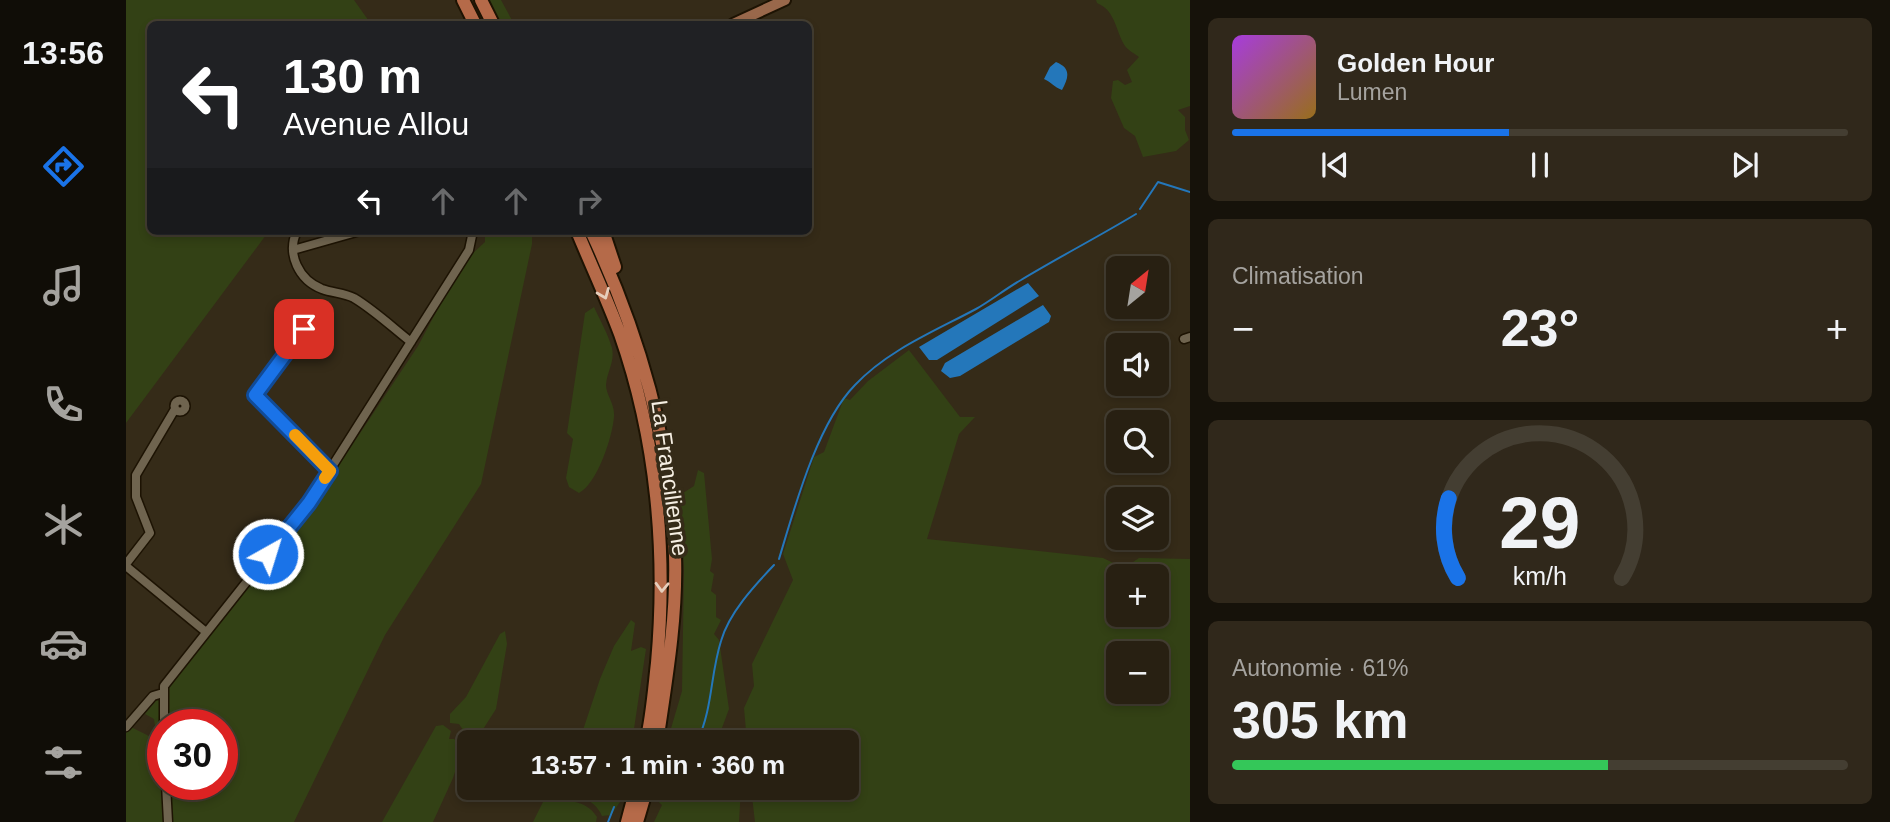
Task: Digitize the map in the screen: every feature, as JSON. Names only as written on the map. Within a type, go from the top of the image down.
[{"type":"highway","points":[[464,0],[474,21]]},
{"type":"highway","points":[[481,0],[492,21]]},
{"type":"highway","name":"La Francilienne","points":[[579,235],[620,335],[644,420],[653,472],[662,581],[655,682],[648,730]]},
{"type":"highway","name":"La Francilienne","points":[[593,235],[625,314],[654,414],[672,512],[676,557],[673,614],[658,730]]},
{"type":"highway","points":[[604,235],[627,304],[625,314]]},
{"type":"highway","points":[[626,822],[632,800]]},
{"type":"highway","points":[[637,822],[643,800]]},
{"type":"main road","points":[[729,21],[773,0]]},
{"type":"main road","points":[[740,21],[785,0]]},
{"type":"street","points":[[297,235],[293,250],[297,268],[309,281],[318,287],[355,299],[411,342]]},
{"type":"street","points":[[293,250],[346,235]]},
{"type":"street","points":[[164,709],[163,693],[169,679],[309,503],[468,250],[472,235]]},
{"type":"street","points":[[304,329],[255,395],[330,471]]},
{"type":"street","points":[[175,409],[136,475],[126,486],[136,497],[150,533],[126,565],[206,632]]},
{"type":"street","points":[[136,475],[136,497]]},
{"type":"street","points":[[126,727],[153,696],[163,693]]},
{"type":"street","points":[[167,800],[168,822]]},
{"type":"green space","points":[[126,0],[354,0],[369,21],[147,21],[147,235],[266,235],[126,423]]},
{"type":"green space","points":[[486,0],[501,0],[512,21],[496,21]]},
{"type":"green space","points":[[1096,0],[1190,0],[1190,106],[1178,110],[1185,117],[1185,130],[1189,140],[1176,151],[1143,157],[1135,136],[1124,128],[1111,98],[1113,81],[1118,80],[1125,85],[1132,82],[1127,70],[1139,57],[1125,46],[1112,16]]},
{"type":"green space","points":[[485,235],[532,235],[481,484],[385,635],[294,822],[126,822],[126,729],[129,726],[147,735],[147,800],[238,800],[238,709],[149,709],[232,608],[251,580],[285,546],[418,346],[472,254],[485,242]]},
{"type":"green space","points":[[594,307],[612,348],[606,385],[614,416],[611,435],[598,470],[586,488],[579,493],[569,487],[566,478],[573,439],[567,433],[585,313]]},
{"type":"green space","points":[[909,350],[960,417],[975,417],[959,434],[927,539],[1103,558],[1116,564],[1106,564],[1106,627],[1169,627],[1169,564],[1130,564],[1139,558],[1190,559],[1190,822],[755,822],[752,800],[859,800],[859,730],[746,730],[744,708],[754,686],[752,664],[793,580],[783,554],[814,457],[824,452],[844,398],[850,400],[868,381]]},
{"type":"green space","points":[[698,470],[704,473],[712,559],[710,571],[714,574],[711,591],[716,595],[716,617],[721,620],[714,634],[719,640],[729,709],[721,730],[671,730],[682,691],[684,570],[680,502],[683,493],[694,486]]},
{"type":"green space","points":[[631,620],[635,623],[631,651],[641,647],[646,649],[634,730],[583,730],[600,679],[614,646]]},
{"type":"green space","points":[[505,631],[507,644],[496,709],[483,730],[463,730],[459,724],[450,723],[450,714],[466,697],[500,634]]},
{"type":"green space","points":[[443,725],[451,731],[449,739],[457,741],[457,766],[433,822],[382,822],[436,726]]},
{"type":"green space","points":[[544,800],[567,801],[587,806],[597,817],[596,822],[533,822]]},
{"type":"green space","points":[[587,800],[621,800],[611,815],[602,816]]},
{"type":"green space","points":[[656,800],[740,800],[739,822],[654,822],[662,805]]},
{"type":"water","points":[[1056,62],[1064,67],[1067,73],[1062,90],[1044,79]]},
{"type":"water","points":[[1028,283],[1039,296],[937,360],[929,360],[919,347]]},
{"type":"water","points":[[1043,305],[1051,316],[1049,322],[960,376],[950,378],[941,371],[945,363]]},
{"type":"waterway","points":[[1140,209],[1158,182],[1190,192]]},
{"type":"waterway","points":[[779,559],[818,443],[841,402],[855,385],[897,351],[976,309],[1015,283],[1136,214]]},
{"type":"waterway","points":[[702,730],[717,654],[725,631],[743,600],[774,565]]},
{"type":"waterway","points":[[608,822],[614,807]]},
{"type":"slow traffic","points":[[295,435],[330,471],[325,478]]},
{"type":"route","points":[[268,554],[309,503],[330,471],[255,395],[304,329]]}]
